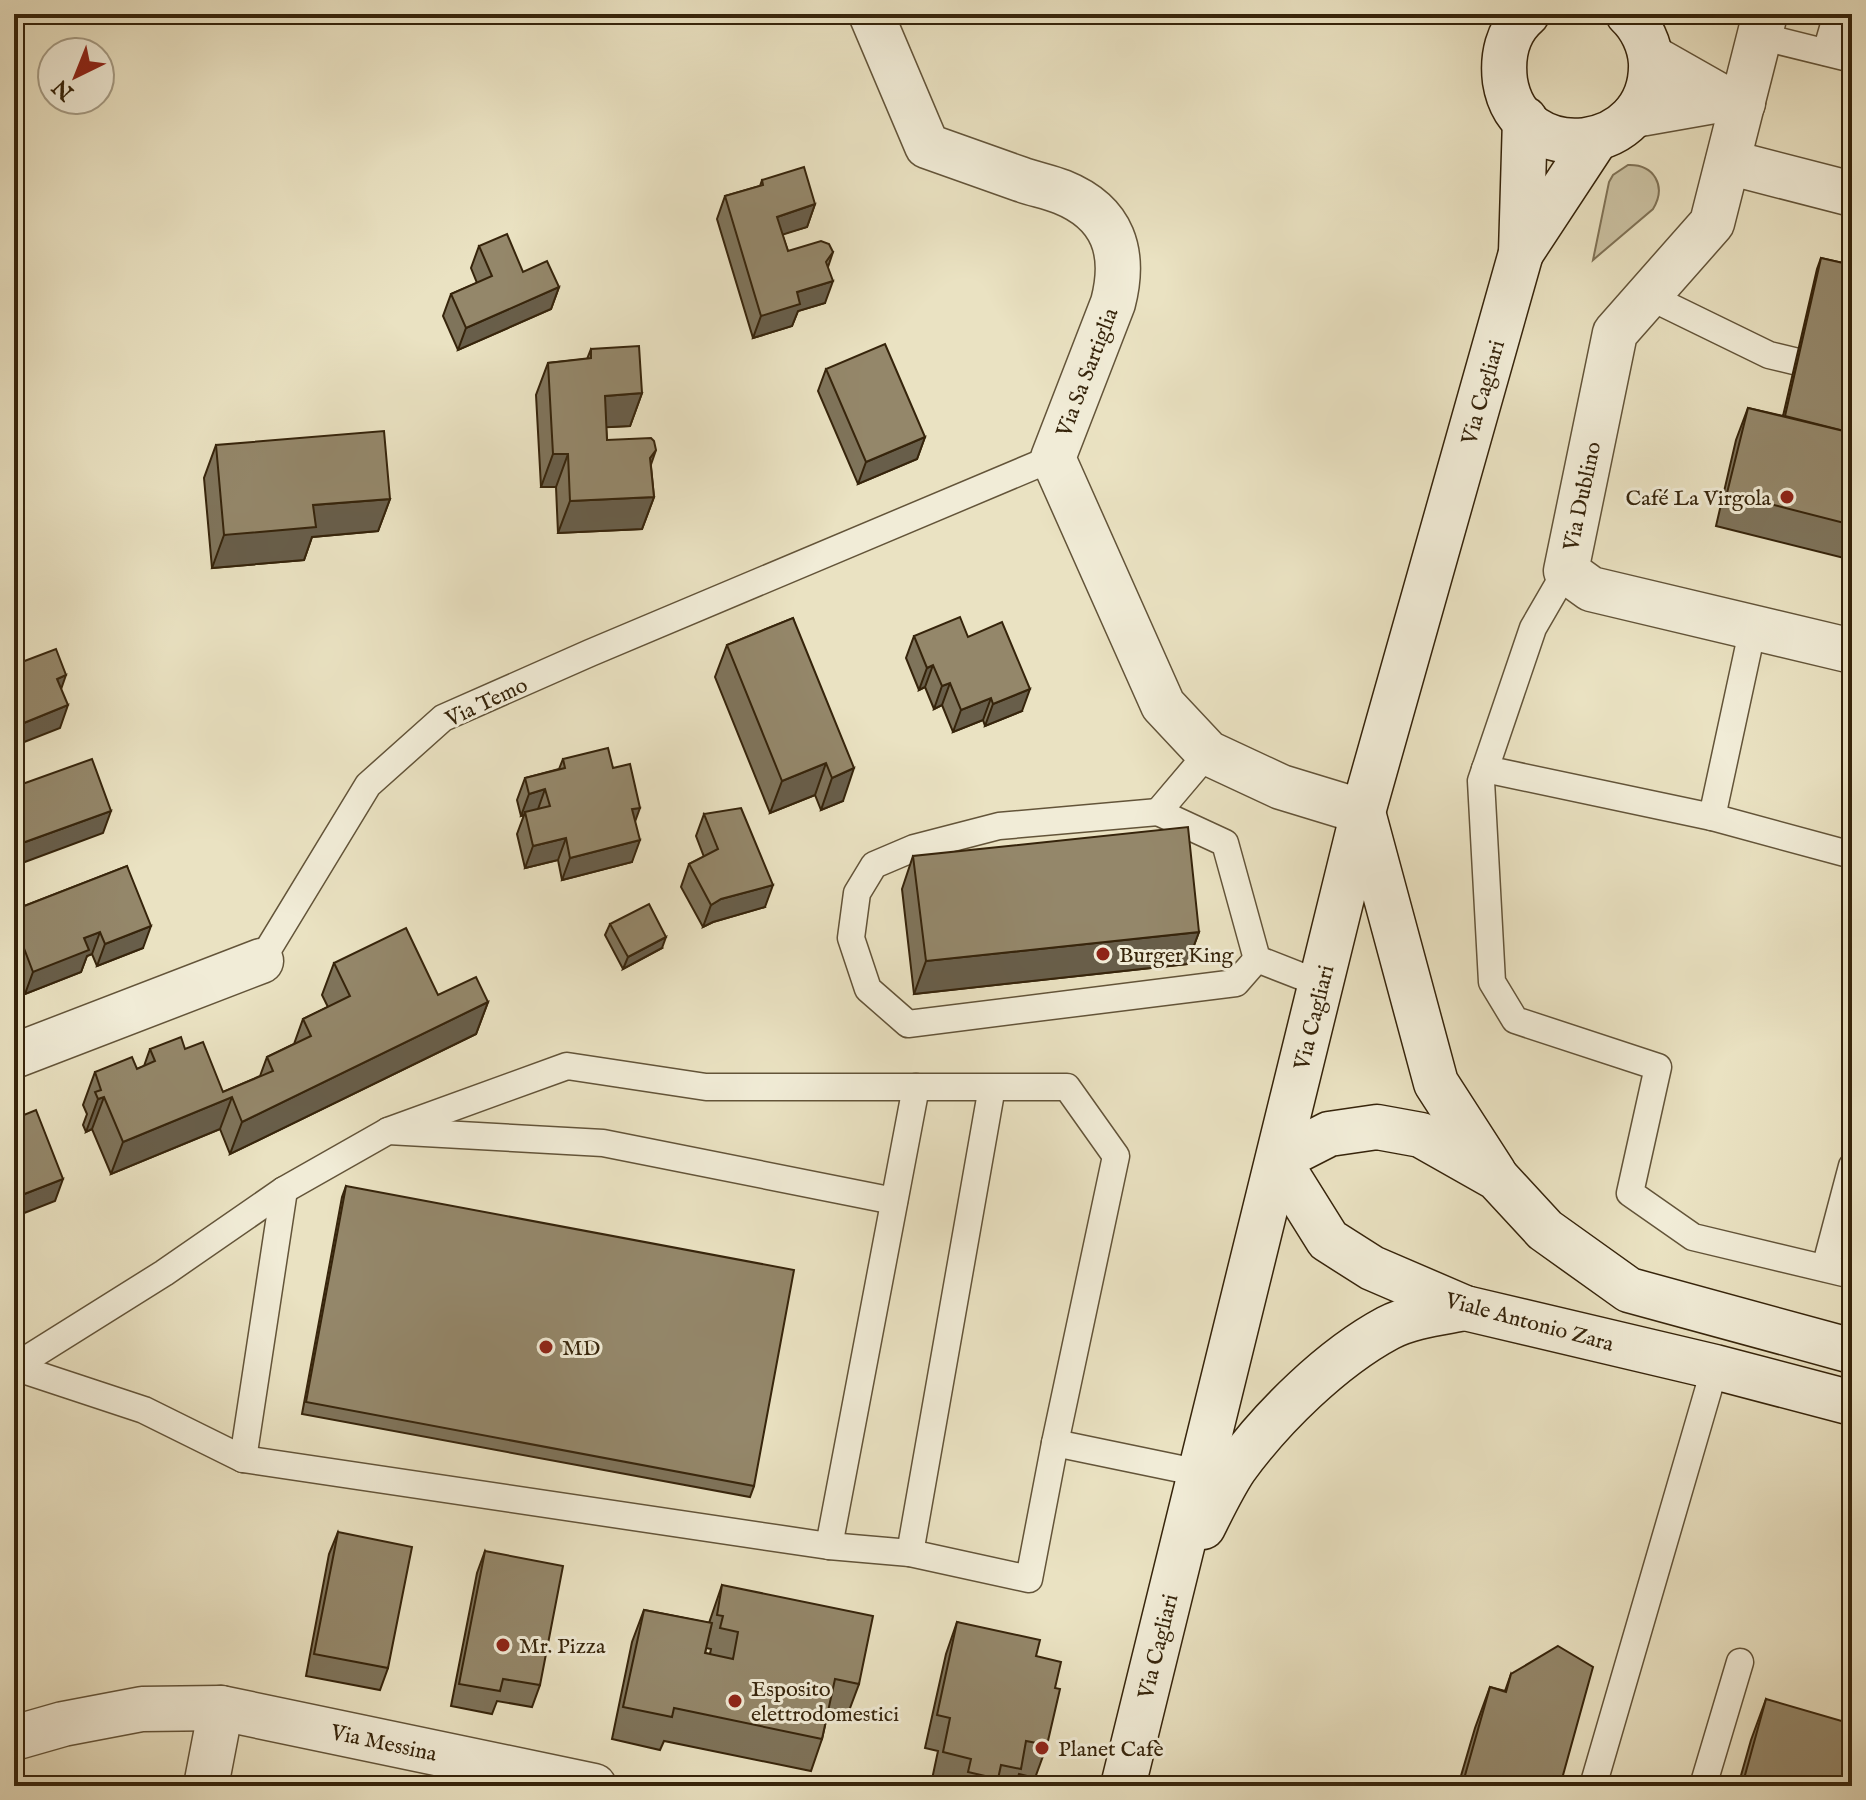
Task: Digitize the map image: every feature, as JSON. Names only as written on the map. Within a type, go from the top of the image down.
[{"type":"main road","name":"Via Sa Sartiglia","points":[[871,14],[927,146],[1062,192],[1087,205],[1107,226],[1118,252],[1120,278],[1113,303],[1053,458],[1163,705],[1208,753],[1281,787],[1363,812]]},
{"type":"main road","points":[[1527,14],[1511,35],[1504,52],[1506,88],[1514,105],[1525,119],[1550,136],[1580,141],[1596,139]]},
{"type":"main road","points":[[1628,14],[1640,30],[1651,57],[1649,88],[1634,115]]},
{"type":"main road","name":"Via Dublino","points":[[1762,25],[1734,101],[1728,162],[1712,223],[1615,333],[1566,571],[1591,589],[1852,651]]},
{"type":"main road","points":[[1651,57],[1734,101]]},
{"type":"main road","points":[[1634,115],[1734,101]]},
{"type":"main road","name":"Via Cagliari","points":[[1521,253],[1596,139],[1623,126],[1634,115]]},
{"type":"main road","name":"Via Cagliari","points":[[1123,1786],[1363,812],[1521,253],[1525,119]]},
{"type":"main road","points":[[1728,162],[1852,194]]},
{"type":"main road","points":[[1363,812],[1436,1083],[1497,1178],[1545,1230],[1629,1290],[1852,1351]]},
{"type":"main road","name":"Via Temo","points":[[14,1056],[261,961]]},
{"type":"main road","points":[[1278,1160],[1329,1134],[1377,1127],[1421,1135],[1497,1178]]},
{"type":"main road","name":"Viale Antonio Zara","points":[[1278,1160],[1328,1240],[1372,1268],[1465,1308],[1852,1403]]},
{"type":"main road","points":[[1174,1578],[1235,1468],[1295,1398],[1388,1327],[1421,1316],[1465,1308]]},
{"type":"main road","points":[[206,1786],[221,1708]]},
{"type":"main road","name":"Via Messina","points":[[14,1738],[63,1724],[142,1709],[221,1708],[594,1786]]},
{"type":"lane","points":[[1826,52],[1837,14]]},
{"type":"lane","points":[[1762,25],[1826,52],[1852,59]]},
{"type":"lane","points":[[1648,296],[1769,355],[1852,375]]},
{"type":"lane","name":"Via Temo","points":[[261,961],[368,785],[443,718],[1053,458]]},
{"type":"lane","points":[[1566,571],[1533,628],[1481,781],[1492,982],[1515,1020],[1658,1067],[1630,1193],[1693,1237],[1852,1275]]},
{"type":"lane","points":[[1712,817],[1753,627]]},
{"type":"lane","points":[[1158,812],[1208,753]]},
{"type":"lane","points":[[1485,769],[1712,817],[1852,855]]},
{"type":"lane","points":[[1158,812],[1225,843],[1257,959],[1236,983],[908,1024],[868,989],[851,938],[857,893],[874,865],[914,848],[999,826],[1158,812]]},
{"type":"lane","points":[[1257,959],[1321,984]]},
{"type":"lane","points":[[567,1066],[706,1087],[1067,1087],[1116,1156],[1029,1579],[910,1553],[829,1546],[243,1459],[144,1410],[14,1367],[164,1273],[284,1190],[388,1131],[567,1066]]},
{"type":"lane","points":[[829,1546],[916,1087]]},
{"type":"lane","points":[[910,1553],[992,1087]]},
{"type":"lane","points":[[388,1131],[603,1143],[894,1201]]},
{"type":"lane","points":[[1825,1268],[1852,1166]]},
{"type":"lane","points":[[243,1459],[284,1190]]},
{"type":"lane","points":[[1593,1786],[1715,1367]]},
{"type":"lane","points":[[1055,1443],[1200,1473]]},
{"type":"lane","points":[[1703,1786],[1740,1662]]},
{"type":"shaded area","points":[[1628,165],[1645,168],[1656,178],[1657,200],[1653,209],[1593,260],[1609,182],[1613,175]]},
{"type":"building","points":[[804,167],[815,204],[777,217],[788,251],[821,241],[829,244],[833,252],[826,262],[833,281],[797,292],[800,304],[761,316],[725,196],[763,185],[762,180]]},
{"type":"building","points":[[507,234],[523,272],[547,261],[559,287],[466,328],[451,294],[492,276],[479,246]]},
{"type":"building","points":[[1821,258],[1852,265],[1852,433],[1785,416]]},
{"type":"building","points":[[885,344],[925,437],[866,462],[826,369]]},
{"type":"building","points":[[639,346],[642,393],[605,396],[607,440],[651,438],[654,441],[656,450],[650,458],[654,497],[570,501],[568,454],[553,454],[548,363],[591,358],[591,349]]},
{"type":"building","points":[[1748,408],[1852,433],[1852,525],[1727,493]]},
{"type":"building","points":[[384,431],[390,499],[313,505],[316,527],[224,535],[216,445]]},
{"type":"building","points":[[960,617],[968,637],[1002,622],[1030,689],[993,704],[991,698],[961,710],[950,683],[942,686],[933,665],[927,668],[914,636]]},
{"type":"building","points":[[793,618],[854,768],[832,778],[826,763],[782,781],[727,645]]},
{"type":"building","points":[[56,649],[66,675],[57,679],[68,705],[14,727],[14,665]]},
{"type":"building","points":[[608,748],[613,768],[630,764],[640,808],[632,809],[640,840],[570,858],[566,838],[533,846],[525,812],[550,806],[545,789],[529,794],[525,778],[565,768],[563,759]]},
{"type":"building","points":[[92,759],[111,811],[14,846],[14,787]]},
{"type":"building","points":[[741,808],[773,885],[721,899],[711,905],[689,864],[718,849],[704,814]]},
{"type":"building","points":[[1188,827],[1199,932],[926,961],[913,856]]},
{"type":"building","points":[[127,866],[151,926],[105,944],[100,932],[84,938],[89,950],[33,972],[14,922],[14,910]]},
{"type":"building","points":[[649,904],[666,937],[628,957],[610,924]]},
{"type":"building","points":[[406,928],[438,995],[476,977],[488,1002],[242,1122],[232,1097],[123,1142],[104,1097],[98,1099],[95,1092],[101,1090],[95,1072],[132,1057],[137,1069],[155,1061],[150,1049],[181,1037],[185,1049],[203,1042],[223,1092],[273,1071],[267,1057],[311,1036],[303,1019],[350,996],[334,963]]},
{"type":"building","points":[[36,1110],[63,1179],[14,1198],[14,1119]]},
{"type":"building","name":"MD","points":[[346,1186],[794,1270],[754,1486],[306,1402]]},
{"type":"building","points":[[338,1532],[412,1547],[388,1668],[314,1654]]},
{"type":"building","name":"Mr. Pizza","points":[[485,1551],[563,1566],[540,1685],[503,1679],[500,1691],[459,1684]]},
{"type":"building","name":"Esposito elettrodomestici","points":[[722,1585],[873,1616],[859,1684],[835,1679],[822,1739],[674,1708],[672,1717],[623,1707],[644,1610],[712,1623],[705,1653],[733,1659],[738,1632],[720,1628],[723,1616],[717,1615]]},
{"type":"building","points":[[957,1622],[1040,1640],[1036,1656],[1061,1662],[1055,1688],[1060,1689],[1047,1745],[1026,1741],[1021,1769],[1001,1765],[998,1779],[968,1772],[971,1759],[943,1752],[950,1718],[937,1715]]},
{"type":"building","points":[[1558,1646],[1593,1667],[1560,1786],[1462,1786],[1490,1687],[1506,1692],[1511,1674]]},
{"type":"building","points":[[1766,1699],[1852,1724],[1852,1786],[1742,1786]]},
{"type":"place","name":"Café La Virgola","points":[[1787,497]]},
{"type":"place","name":"Burger King","points":[[1103,954]]},
{"type":"place","name":"MD","points":[[546,1347]]},
{"type":"place","name":"Mr. Pizza","points":[[503,1645]]},
{"type":"place","name":"Esposito elettrodomestici","points":[[735,1701]]},
{"type":"place","name":"Planet Cafè","points":[[1042,1748]]}]
